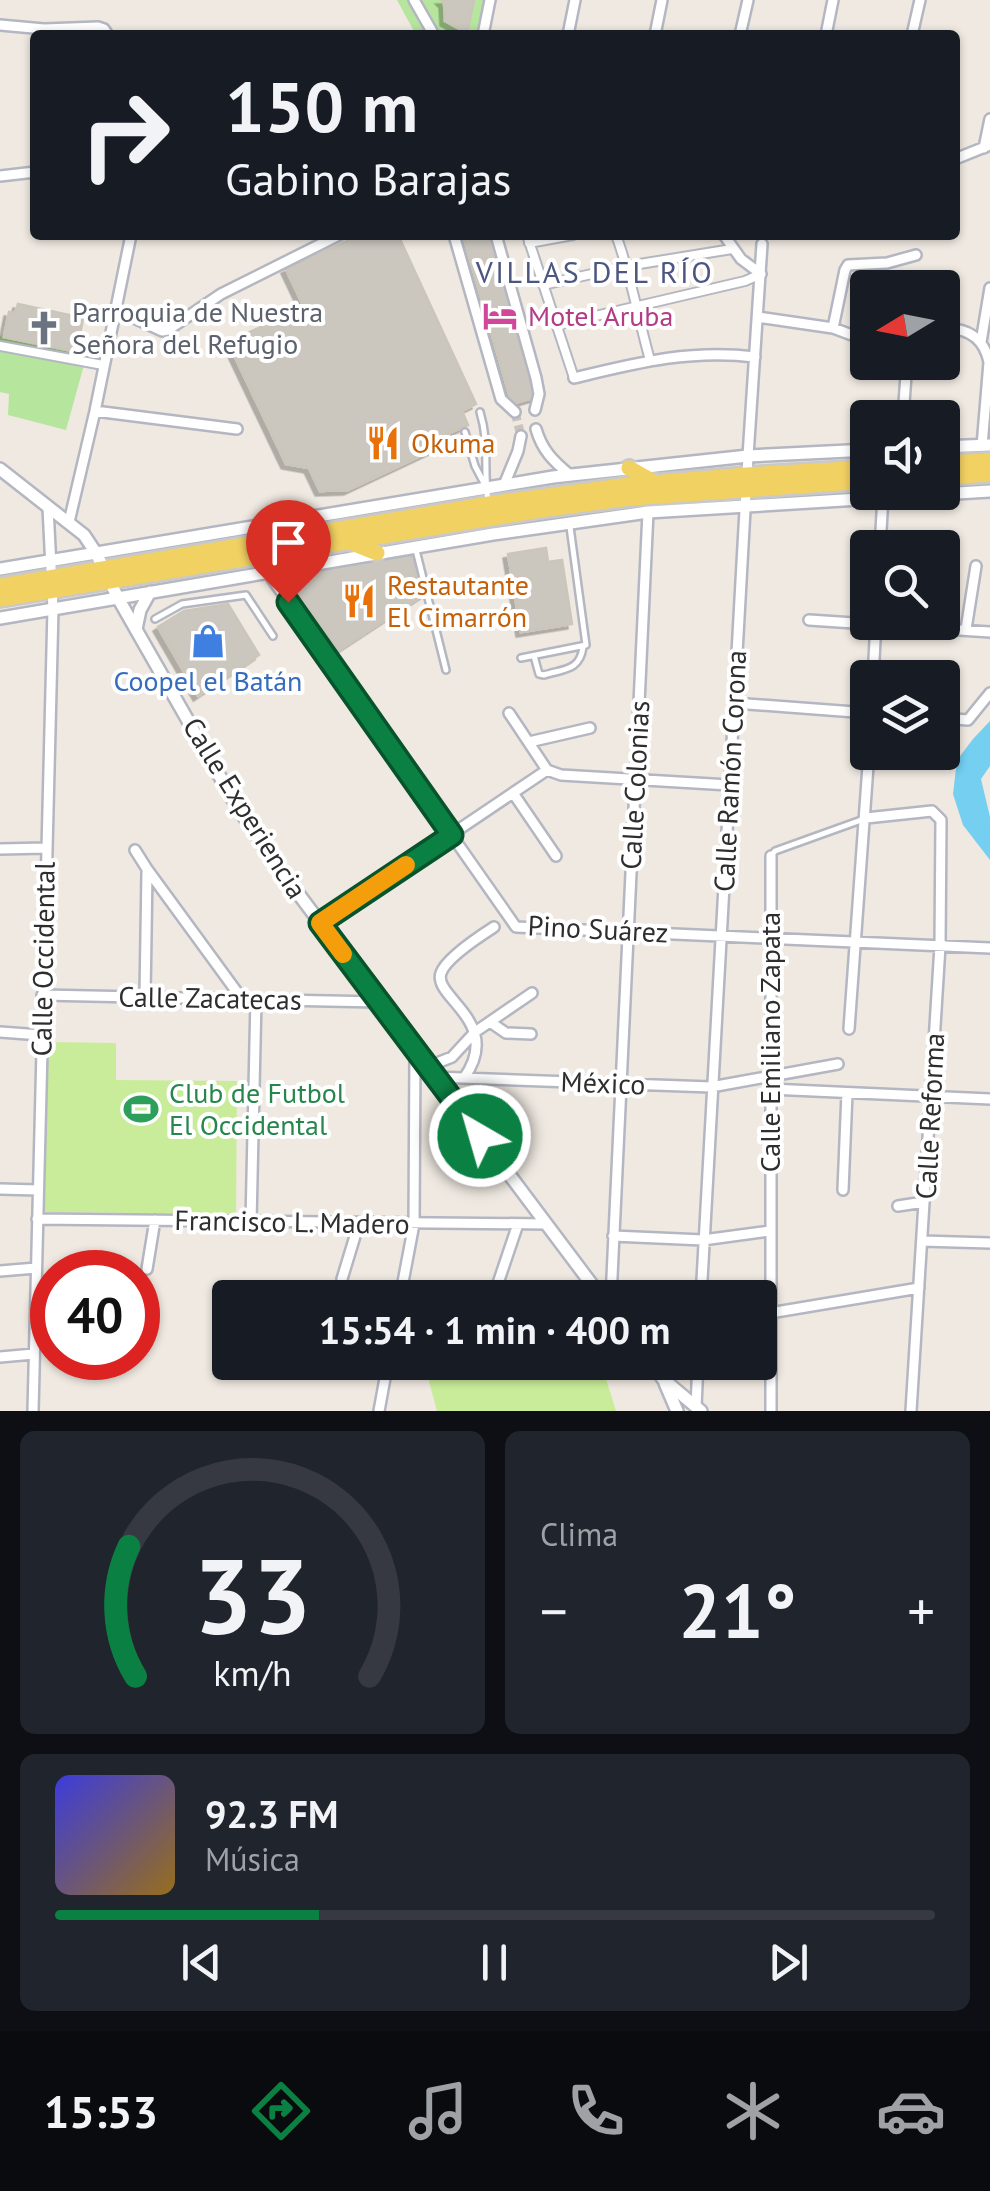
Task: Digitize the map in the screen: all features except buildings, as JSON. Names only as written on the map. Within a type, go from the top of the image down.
[{"type":"main road","points":[[960,459],[988,451]]},
{"type":"main road","points":[[628,468],[654,482]]},
{"type":"main road","points":[[0,586],[654,482],[746,489],[850,471]]},
{"type":"main road","points":[[960,476],[990,474]]},
{"type":"main road","points":[[103,567],[347,541],[490,511],[850,482]]},
{"type":"main road","points":[[347,541],[377,554]]},
{"type":"main road","points":[[0,599],[52,576]]},
{"type":"street","points":[[414,0],[431,30]]},
{"type":"street","points":[[484,30],[490,0]]},
{"type":"street","points":[[569,30],[575,0]]},
{"type":"street","points":[[657,30],[662,0]]},
{"type":"street","points":[[741,30],[748,0]]},
{"type":"street","points":[[827,30],[833,0]]},
{"type":"street","points":[[913,30],[920,0]]},
{"type":"street","points":[[0,25],[105,30]]},
{"type":"street","points":[[960,157],[987,146],[990,118]]},
{"type":"street","points":[[0,176],[30,173]]},
{"type":"street","points":[[69,522],[130,240]]},
{"type":"street","points":[[116,310],[162,331],[168,330],[220,294],[329,240]]},
{"type":"street","points":[[455,240],[501,398],[515,412]]},
{"type":"street","points":[[497,240],[536,378],[539,394],[535,410]]},
{"type":"street","points":[[528,240],[574,378],[688,354],[755,357]]},
{"type":"street","points":[[618,240],[650,360]]},
{"type":"street","points":[[556,325],[760,274],[741,259],[727,240]]},
{"type":"street","name":"Calle Ramón Corona","points":[[701,1280],[762,244]]},
{"type":"street","points":[[543,285],[732,249]]},
{"type":"street","points":[[833,328],[848,265],[886,263],[916,254]]},
{"type":"street","points":[[981,342],[990,288]]},
{"type":"street","points":[[758,317],[850,334]]},
{"type":"street","points":[[960,330],[981,342],[989,362],[988,451],[960,449]]},
{"type":"street","points":[[0,346],[103,366]]},
{"type":"street","points":[[95,412],[237,428]]},
{"type":"street","points":[[536,429],[552,461],[570,475]]},
{"type":"street","points":[[490,511],[518,451],[520,436]]},
{"type":"street","points":[[504,485],[748,456],[850,451]]},
{"type":"street","name":"Calle Experiencia","points":[[0,469],[84,535],[270,856],[589,1280]]},
{"type":"street","points":[[0,618],[415,547],[490,511],[569,523],[648,512],[746,489],[850,494]]},
{"type":"street","points":[[960,492],[990,491]]},
{"type":"street","name":"Calle Occidental","points":[[36,1250],[53,609],[48,506]]},
{"type":"street","name":"Calle Colonias","points":[[612,1280],[648,512]]},
{"type":"street","points":[[966,629],[976,566]]},
{"type":"street","points":[[0,569],[52,576]]},
{"type":"street","name":"Pino Suárez","points":[[268,573],[516,927],[990,948]]},
{"type":"street","points":[[136,629],[150,592]]},
{"type":"street","points":[[809,620],[850,622]]},
{"type":"street","points":[[960,629],[990,632]]},
{"type":"street","points":[[960,719],[968,720],[990,693]]},
{"type":"street","points":[[734,704],[850,712]]},
{"type":"street","points":[[509,713],[548,770],[561,776],[729,785]]},
{"type":"street","points":[[528,742],[590,728]]},
{"type":"street","points":[[320,923],[548,770]]},
{"type":"street","points":[[848,1029],[868,770]]},
{"type":"street","points":[[513,794],[556,856]]},
{"type":"street","name":"Calle Emiliano Zapata","points":[[866,818],[932,812],[942,820]]},
{"type":"street","name":"Calle Reforma","points":[[911,1411],[940,946],[942,820]]},
{"type":"street","points":[[0,849],[46,848]]},
{"type":"street","points":[[135,850],[242,998]]},
{"type":"street","name":"Calle Emiliano Zapata","points":[[770,856],[770,1280]]},
{"type":"street","points":[[145,996],[147,869]]},
{"type":"street","points":[[464,1078],[476,1055],[475,1032],[440,976],[464,948],[494,927]]},
{"type":"street","points":[[431,1072],[452,1057],[475,1032],[532,993]]},
{"type":"street","name":"Calle Zacatecas","points":[[42,995],[378,1002]]},
{"type":"street","points":[[251,1222],[256,999]]},
{"type":"street","points":[[490,1022],[506,1033],[531,1034]]},
{"type":"street","points":[[0,1032],[41,1034]]},
{"type":"street","points":[[403,1280],[414,1224],[415,1051]]},
{"type":"street","name":"México","points":[[431,1072],[464,1078],[711,1087],[838,1064]]},
{"type":"street","points":[[770,1089],[990,1099]]},
{"type":"street","points":[[843,1190],[847,1093]]},
{"type":"street","points":[[0,1189],[38,1190]]},
{"type":"street","points":[[898,1206],[924,1202]]},
{"type":"street","name":"Francisco L. Madero","points":[[37,1218],[547,1224]]},
{"type":"street","points":[[150,1250],[155,1220]]},
{"type":"street","points":[[342,1279],[359,1223]]},
{"type":"street","points":[[499,1280],[518,1224]]},
{"type":"street","points":[[613,1236],[703,1240],[770,1231]]},
{"type":"street","points":[[922,1240],[990,1243]]},
{"type":"street","points":[[0,1271],[30,1268]]},
{"type":"street","points":[[777,1312],[919,1288]]},
{"type":"street","points":[[0,1357],[30,1354]]},
{"type":"street","name":"Calle Occidental","points":[[34,1380],[34,1411]]},
{"type":"street","points":[[379,1411],[385,1380]]},
{"type":"street","points":[[663,1380],[678,1411]]},
{"type":"street","points":[[664,1380],[698,1410]]},
{"type":"street","points":[[698,1380],[698,1410]]},
{"type":"street","name":"Calle Emiliano Zapata","points":[[771,1380],[771,1411]]},
{"type":"lane","points":[[480,412],[488,446],[490,511]]},
{"type":"lane","points":[[466,432],[490,511]]},
{"type":"lane","points":[[534,656],[539,674],[544,675],[576,666],[587,642],[569,523]]},
{"type":"lane","points":[[415,547],[446,670]]},
{"type":"lane","points":[[155,619],[182,604],[246,595],[273,636]]},
{"type":"lane","points":[[521,658],[583,647]]},
{"type":"lane","name":"Calle Emiliano Zapata","points":[[770,856],[866,818]]},
{"type":"green space","points":[[397,0],[490,0],[485,30],[413,30]]},
{"type":"green space","points":[[0,336],[87,354],[66,430],[8,415],[9,394],[0,392]]},
{"type":"green space","name":"Club de Futbol El Occidental","points":[[46,1042],[116,1043],[116,1080],[237,1081],[236,1214],[45,1212]]},
{"type":"green space","points":[[429,1380],[606,1380],[616,1411],[437,1411]]},
{"type":"water","points":[[990,721],[990,766],[981,779],[990,817],[990,860],[963,825],[953,794],[960,756]]},
{"type":"tunnel","points":[[515,412],[521,436]]},
{"type":"slow traffic","points":[[343,954],[320,923],[406,865]]},
{"type":"place","name":"Motel Aruba","points":[[500,316]]},
{"type":"place","name":"Parroquia de Nuestra Señora del Refugio","points":[[44,328]]},
{"type":"place","name":"Okuma","points":[[383,443]]},
{"type":"place","name":"Restautante El Cimarrón","points":[[359,601]]},
{"type":"place","name":"Coopel el Batán","points":[[208,641]]},
{"type":"place","name":"Club de Futbol El Occidental","points":[[141,1109]]},
{"type":"district","name":"VILLAS DEL RÍO","points":[[595,273]]},
{"type":"route","points":[[288,602],[452,835],[320,923],[480,1136]]}]
